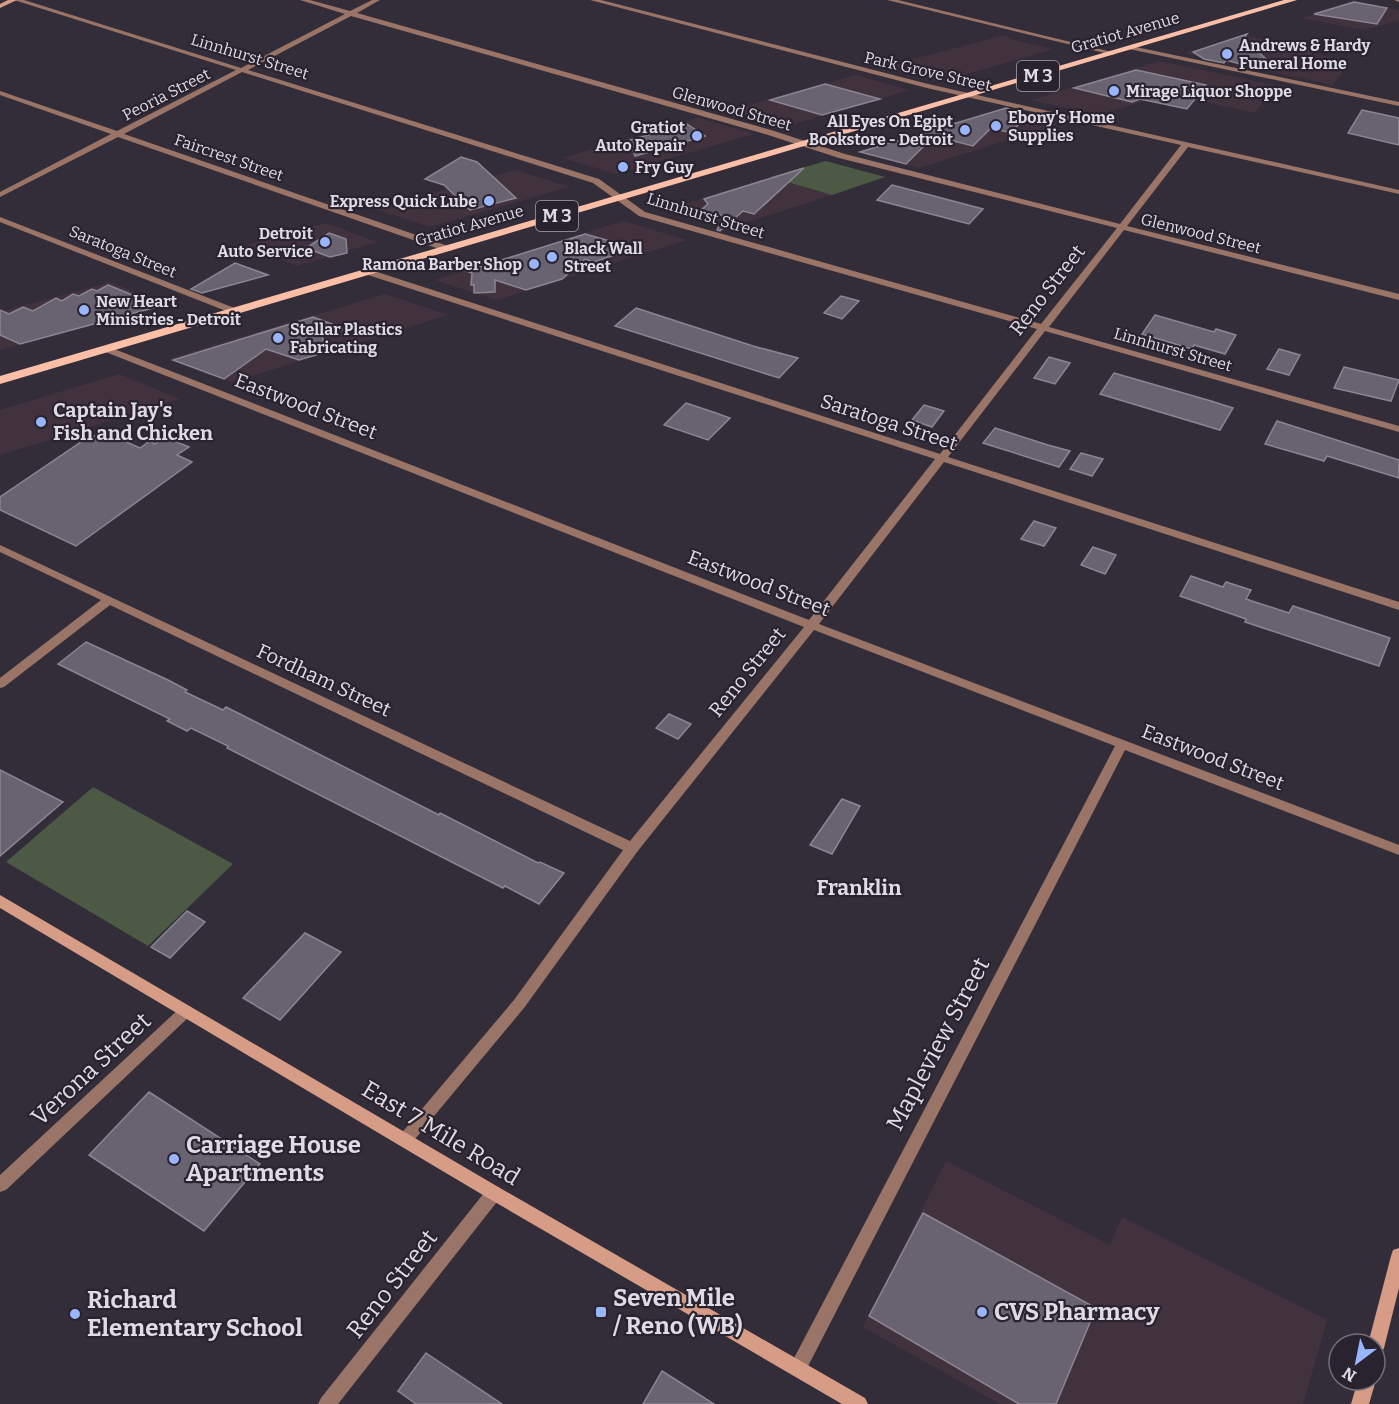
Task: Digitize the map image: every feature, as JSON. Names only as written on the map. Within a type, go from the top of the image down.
[{"type":"main road","name":"Gratiot Avenue","points":[[0,380],[1293,0]]},
{"type":"street","points":[[0,6],[16,0]]},
{"type":"street","name":"Linnhurst Street","points":[[16,0],[596,181],[642,214],[1399,429]]},
{"type":"street","name":"Glenwood Street","points":[[303,0],[842,156],[1399,297]]},
{"type":"street","name":"Peoria Street","points":[[0,195],[376,0]]},
{"type":"street","name":"Park Grove Street","points":[[593,0],[876,73],[1399,192]]},
{"type":"street","points":[[890,0],[1113,53]]},
{"type":"street","points":[[1131,48],[1399,104]]},
{"type":"street","name":"Faircrest Street","points":[[0,93],[448,249]]},
{"type":"street","name":"Reno Street","points":[[405,1140],[519,1004],[632,848],[812,625],[1187,144]]},
{"type":"street","name":"Saratoga Street","points":[[0,219],[234,311]]},
{"type":"street","name":"Saratoga Street","points":[[368,272],[1399,606]]},
{"type":"street","name":"Eastwood Street","points":[[106,349],[812,625],[1399,850]]},
{"type":"street","name":"Fordham Street","points":[[0,548],[632,848]]},
{"type":"street","points":[[0,684],[109,600]]},
{"type":"street","name":"Mapleview Street","points":[[798,1368],[1123,743]]},
{"type":"street","name":"East 7 Mile Road","points":[[0,901],[494,1193],[798,1368],[840,1399],[859,1404]]},
{"type":"street","name":"Verona Street","points":[[0,1185],[186,1011]]},
{"type":"street","name":"Reno Street","points":[[327,1404],[494,1193]]},
{"type":"street","points":[[1379,1332],[1399,1256]]},
{"type":"shaded area","points":[[1355,1],[1399,10],[1399,21],[1362,30],[1302,18]]},
{"type":"shaded area","points":[[1005,35],[1014,40],[1053,49],[939,82],[883,67]]},
{"type":"shaded area","points":[[1246,36],[1313,49],[1311,53],[1350,61],[1333,85],[1184,53]]},
{"type":"shaded area","points":[[1159,61],[1274,85],[1255,113],[1169,94],[1098,115],[1031,100]]},
{"type":"shaded area","points":[[856,75],[909,90],[787,126],[731,110]]},
{"type":"shaded area","points":[[1001,109],[1061,123],[919,168],[857,152]]},
{"type":"shaded area","points":[[699,118],[754,134],[616,174],[563,158]]},
{"type":"shaded area","points":[[516,170],[569,187],[430,227],[375,209]]},
{"type":"shaded area","points":[[770,177],[832,195],[729,228],[667,210]]},
{"type":"shaded area","points":[[623,221],[687,240],[497,300],[435,280]]},
{"type":"shaded area","points":[[326,223],[377,242],[297,266],[245,245]]},
{"type":"shaded area","points":[[110,282],[163,304],[0,350],[0,312]]},
{"type":"shaded area","points":[[385,294],[448,315],[232,382],[171,358]]},
{"type":"shaded area","points":[[119,374],[180,399],[0,455],[0,410]]},
{"type":"shaded area","points":[[946,1161],[1110,1245],[1122,1217],[1327,1320],[1303,1404],[1000,1404],[863,1327]]},
{"type":"green space","points":[[826,161],[885,177],[832,195],[770,177]]},
{"type":"green space","points":[[93,787],[233,864],[148,946],[6,862]]},
{"type":"building","points":[[1354,2],[1387,8],[1377,24],[1314,14]]},
{"type":"building","name":"Andrews & Hardy Funeral Home","points":[[1247,34],[1240,43],[1254,48],[1266,59],[1247,66],[1226,60],[1224,63],[1204,59],[1193,52]]},
{"type":"building","points":[[1136,70],[1206,85],[1187,109],[1140,99],[1132,102],[1074,88]]},
{"type":"building","points":[[825,84],[880,99],[822,115],[770,100]]},
{"type":"building","points":[[1009,109],[1007,111],[1027,115],[1011,133],[991,128],[973,146],[934,136],[906,164],[860,152]]},
{"type":"building","points":[[1362,110],[1399,118],[1399,145],[1348,133]]},
{"type":"building","points":[[687,124],[705,136],[635,156],[630,140]]},
{"type":"building","points":[[461,157],[477,162],[516,198],[470,210],[444,185],[425,179]]},
{"type":"building","points":[[804,168],[754,214],[743,211],[720,231],[717,230],[724,216],[701,210],[708,204],[704,199]]},
{"type":"building","points":[[892,185],[983,209],[969,224],[877,200]]},
{"type":"building","points":[[329,233],[346,239],[347,253],[330,257],[306,248]]},
{"type":"building","points":[[585,234],[635,248],[594,262],[585,259],[562,279],[526,290],[495,280],[495,292],[474,293],[474,285],[471,285],[472,273],[466,271]]},
{"type":"building","points":[[235,263],[268,275],[202,293],[191,289]]},
{"type":"building","points":[[108,285],[160,306],[20,344],[0,335],[0,310],[9,314],[23,307],[33,311],[56,298],[62,301],[73,294],[79,296],[92,289],[97,291]]},
{"type":"building","points":[[841,296],[859,301],[842,319],[824,313]]},
{"type":"building","points":[[636,308],[753,346],[798,358],[779,378],[615,326]]},
{"type":"building","points":[[1155,315],[1214,332],[1216,329],[1236,335],[1225,354],[1194,345],[1192,349],[1142,334]]},
{"type":"building","points":[[313,317],[345,329],[322,336],[326,352],[299,360],[266,349],[224,379],[173,360]]},
{"type":"building","points":[[1279,349],[1300,355],[1289,375],[1267,369]]},
{"type":"building","points":[[1049,357],[1070,363],[1055,384],[1034,378]]},
{"type":"building","points":[[1344,367],[1399,380],[1391,401],[1334,388]]},
{"type":"building","points":[[1114,373],[1233,408],[1220,430],[1100,394]]},
{"type":"building","points":[[686,403],[730,418],[708,440],[664,425]]},
{"type":"building","points":[[924,405],[944,411],[932,427],[912,420]]},
{"type":"building","points":[[1277,421],[1399,460],[1399,478],[1327,456],[1324,461],[1265,444]]},
{"type":"building","points":[[995,428],[1070,451],[1059,467],[983,443]]},
{"type":"building","points":[[106,433],[140,448],[150,441],[155,444],[164,437],[189,447],[177,455],[192,462],[76,546],[0,510],[0,497],[87,438]]},
{"type":"building","points":[[1081,453],[1103,459],[1092,476],[1070,469]]},
{"type":"building","points":[[1034,521],[1056,528],[1044,546],[1021,539]]},
{"type":"building","points":[[1093,547],[1116,555],[1105,574],[1081,565]]},
{"type":"building","points":[[1191,576],[1223,587],[1226,582],[1251,590],[1246,599],[1289,613],[1293,606],[1390,638],[1379,666],[1245,622],[1246,619],[1180,596]]},
{"type":"building","points":[[86,642],[168,680],[187,690],[185,692],[223,710],[226,707],[439,815],[440,813],[538,863],[564,873],[539,904],[505,886],[503,888],[227,748],[228,746],[191,728],[187,731],[167,721],[170,719],[58,664]]},
{"type":"building","points":[[669,714],[691,724],[678,739],[656,728]]},
{"type":"building","points":[[0,770],[63,802],[0,856]]},
{"type":"building","points":[[842,799],[860,806],[832,854],[810,845]]},
{"type":"building","points":[[187,911],[205,922],[170,958],[151,947]]},
{"type":"building","points":[[305,933],[341,952],[280,1020],[243,998]]},
{"type":"building","name":"Carriage House Apartments","points":[[149,1092],[260,1164],[204,1231],[89,1155]]},
{"type":"building","name":"CVS Pharmacy","points":[[923,1213],[1096,1308],[1056,1404],[1019,1404],[869,1316]]},
{"type":"building","points":[[426,1353],[502,1404],[416,1404],[398,1391]]},
{"type":"building","points":[[662,1371],[714,1404],[643,1404]]},
{"type":"place","name":"Andrews & Hardy Funeral Home","points":[[1227,54]]},
{"type":"place","name":"Mirage Liquor Shoppe","points":[[1114,91]]},
{"type":"place","name":"Ebony's Home Supplies","points":[[996,126]]},
{"type":"place","name":"All Eyes On Egipt Bookstore - Detroit","points":[[965,130]]},
{"type":"place","name":"Gratiot Auto Repair","points":[[697,136]]},
{"type":"place","name":"Fry Guy","points":[[623,167]]},
{"type":"place","name":"Express Quick Lube","points":[[489,201]]},
{"type":"place","name":"Detroit Auto Service","points":[[325,242]]},
{"type":"place","name":"Black Wall Street","points":[[552,257]]},
{"type":"place","name":"Ramona Barber Shop","points":[[534,264]]},
{"type":"place","name":"New Heart Ministries - Detroit","points":[[84,310]]},
{"type":"place","name":"Stellar Plastics Fabricating","points":[[278,338]]},
{"type":"place","name":"Captain Jay's Fish and Chicken","points":[[41,422]]},
{"type":"place","name":"Carriage House Apartments","points":[[174,1159]]},
{"type":"place","name":"Seven Mile / Reno (WB)","points":[[601,1312]]},
{"type":"place","name":"CVS Pharmacy","points":[[982,1312]]},
{"type":"place","name":"Richard Elementary School","points":[[75,1314]]},
{"type":"district","name":"Franklin","points":[[859,888]]}]
